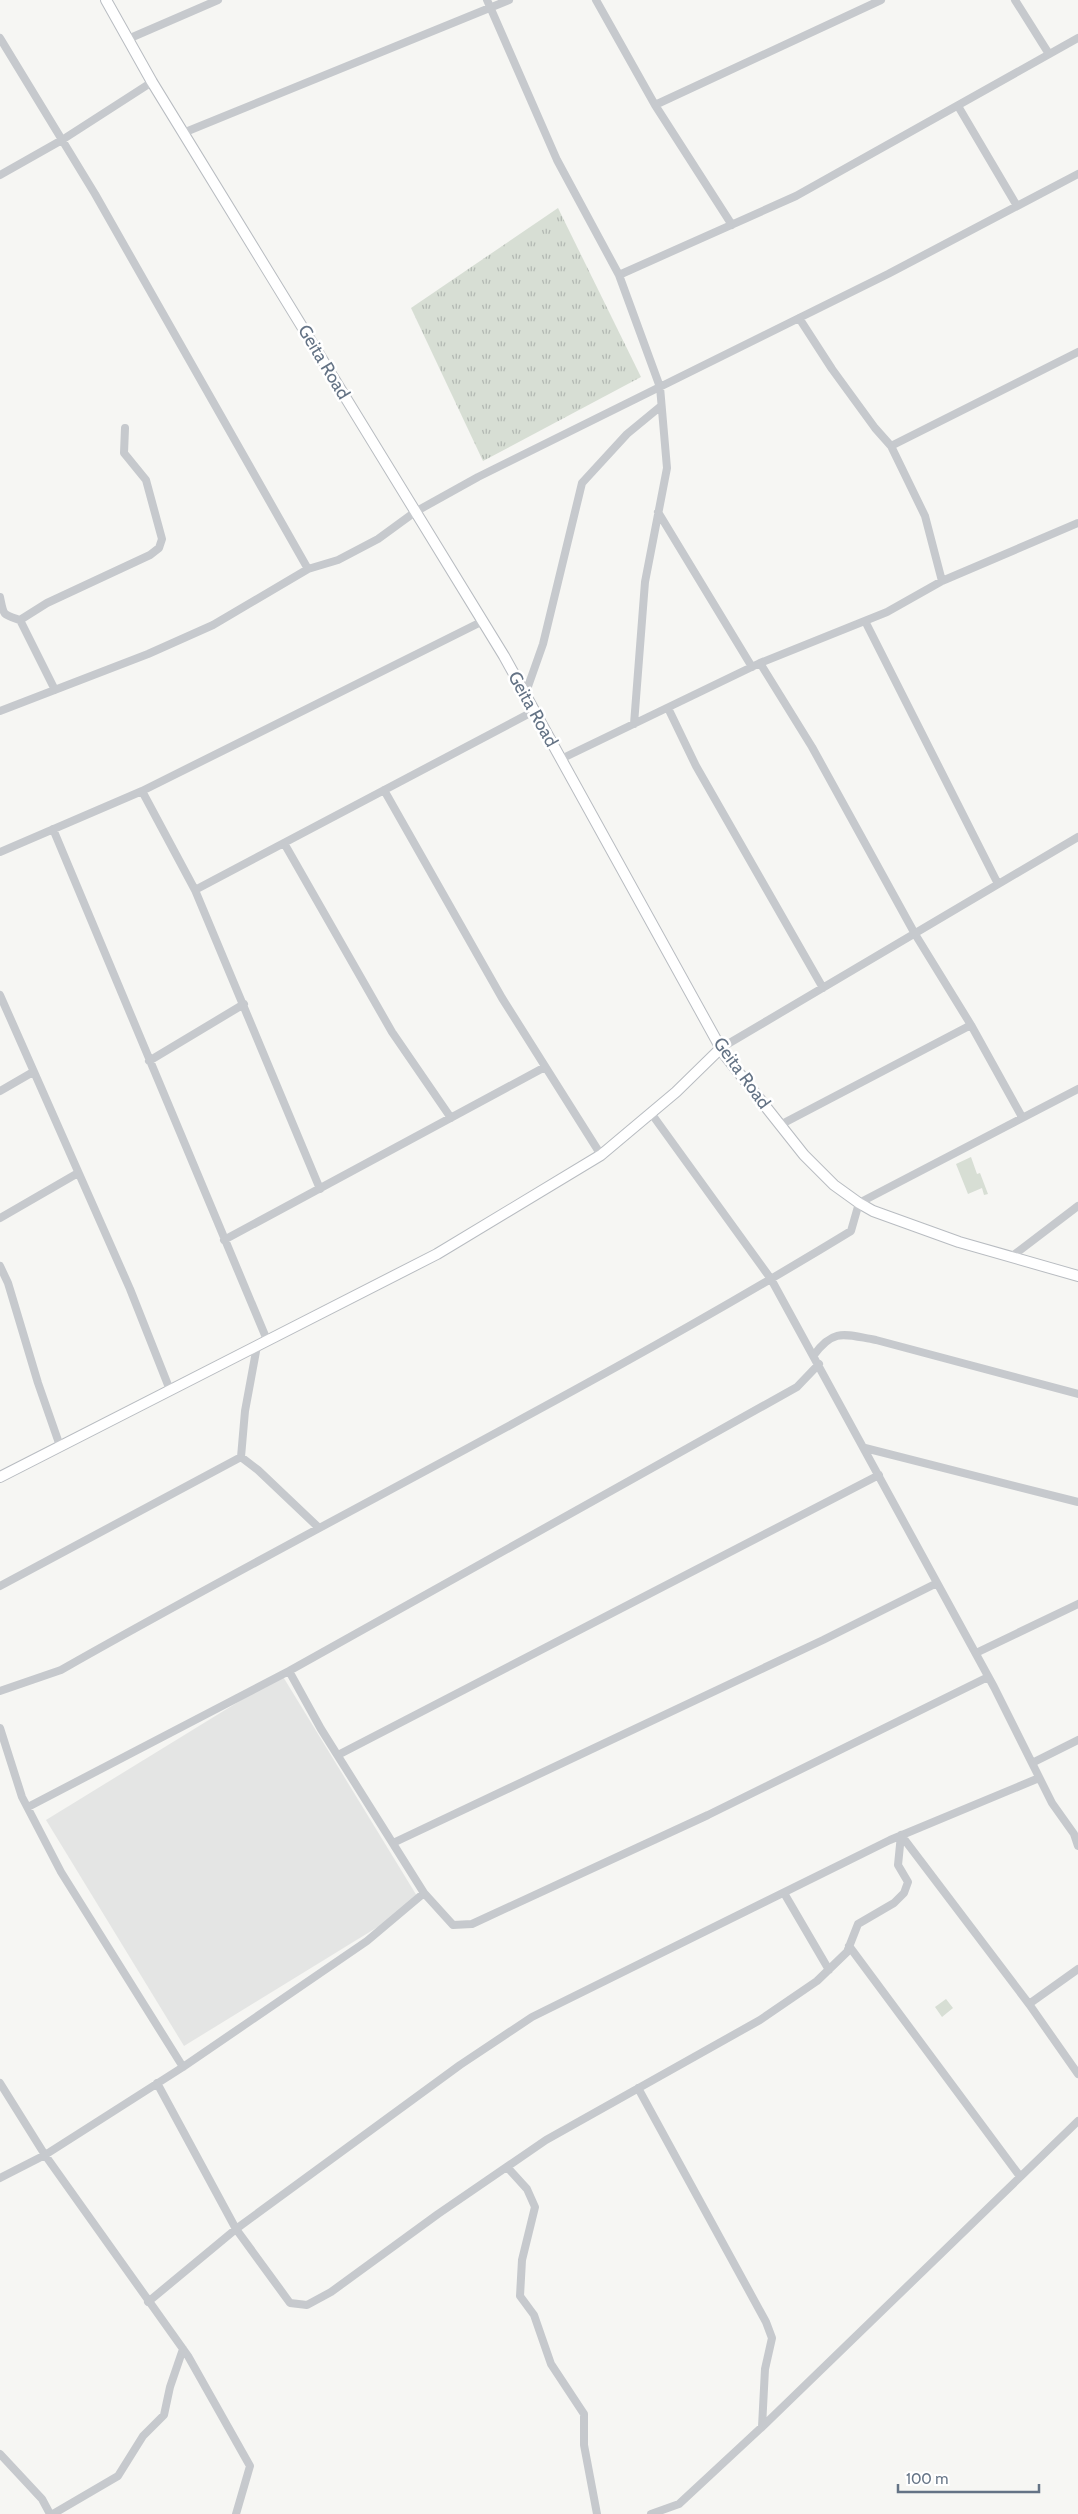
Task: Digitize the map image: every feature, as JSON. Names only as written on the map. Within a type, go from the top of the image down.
[{"type":"main road","name":"Geita Road","points":[[106,0],[152,82],[483,621],[526,695],[721,1048],[804,1155],[834,1185],[859,1203],[873,1211],[959,1242],[1078,1276]]},
{"type":"main road","points":[[0,1477],[437,1254],[601,1155],[651,1113],[721,1048]]},
{"type":"street","points":[[128,39],[218,0]]},
{"type":"street","points":[[183,133],[488,4],[509,0]]},
{"type":"street","points":[[596,0],[655,104],[732,225]]},
{"type":"street","points":[[655,104],[881,0]]},
{"type":"street","points":[[1015,0],[1049,54]]},
{"type":"street","points":[[488,4],[557,160],[619,275],[660,387],[666,468],[645,582],[634,724]]},
{"type":"street","points":[[0,38],[62,140],[308,569]]},
{"type":"street","points":[[619,275],[796,196],[1078,38]]},
{"type":"street","points":[[0,175],[62,140],[152,82]]},
{"type":"street","points":[[958,106],[1017,206]]},
{"type":"street","points":[[0,711],[148,654],[212,625],[308,569],[338,560],[370,543],[415,512],[478,477],[799,318],[1078,174]]},
{"type":"street","points":[[799,318],[853,399],[891,446],[925,516],[942,581]]},
{"type":"street","points":[[891,446],[1078,352]]},
{"type":"street","points":[[526,695],[543,644],[572,532],[582,483],[627,434],[661,406]]},
{"type":"street","points":[[0,597],[3,613],[7,617],[20,620],[47,604],[159,548],[162,539],[146,480],[124,452],[125,428]]},
{"type":"street","points":[[658,512],[756,665],[812,747],[915,934],[971,1025],[1022,1116]]},
{"type":"street","points":[[561,759],[756,665],[887,612],[942,581],[1078,523]]},
{"type":"street","points":[[20,620],[56,690]]},
{"type":"street","points":[[0,852],[142,791],[483,621]]},
{"type":"street","points":[[865,621],[998,884]]},
{"type":"street","points":[[668,708],[696,766],[823,988]]},
{"type":"street","points":[[195,890],[534,711]]},
{"type":"street","points":[[384,790],[502,998],[601,1155]]},
{"type":"street","points":[[142,791],[195,890],[320,1189]]},
{"type":"street","points":[[53,829],[224,1240],[268,1340]]},
{"type":"street","points":[[721,1048],[1078,837]]},
{"type":"street","points":[[284,843],[392,1032],[451,1118]]},
{"type":"street","points":[[0,995],[130,1289],[170,1390]]},
{"type":"street","points":[[149,1061],[244,1004]]},
{"type":"street","points":[[780,1125],[971,1025]]},
{"type":"street","points":[[224,1240],[545,1067]]},
{"type":"street","points":[[0,1091],[34,1072]]},
{"type":"street","points":[[0,1691],[61,1670],[771,1279],[851,1231],[859,1203],[1022,1116],[1078,1089]]},
{"type":"street","points":[[651,1113],[771,1279],[988,1676],[1052,1803],[1076,1835],[1078,1846]]},
{"type":"street","points":[[0,1218],[78,1174]]},
{"type":"street","points":[[1011,1257],[1078,1206]]},
{"type":"street","points":[[0,1266],[8,1284],[38,1383],[60,1446]]},
{"type":"street","points":[[814,1355],[825,1340],[843,1334],[876,1340],[1078,1394]]},
{"type":"street","points":[[241,1456],[245,1411],[257,1346]]},
{"type":"street","points":[[28,1806],[289,1671],[797,1387],[819,1364]]},
{"type":"street","points":[[865,1448],[1078,1502]]},
{"type":"street","points":[[241,1456],[319,1528]]},
{"type":"street","points":[[0,1586],[241,1456]]},
{"type":"street","points":[[338,1755],[879,1475]]},
{"type":"street","points":[[393,1843],[823,1640],[938,1583]]},
{"type":"street","points":[[976,1654],[1078,1604]]},
{"type":"street","points":[[289,1671],[338,1755],[424,1893],[453,1925],[472,1924],[708,1815],[988,1676]]},
{"type":"street","points":[[0,1728],[22,1796],[60,1872],[183,2067]]},
{"type":"street","points":[[1032,1764],[1078,1740]]},
{"type":"street","points":[[148,2302],[236,2228],[460,2065],[532,2017],[901,1835],[1039,1778]]},
{"type":"street","points":[[157,2084],[236,2228],[290,2303],[308,2305],[331,2292],[546,2140],[760,2020],[817,1981],[847,1952],[858,1924],[894,1903],[904,1892],[908,1882],[898,1865],[901,1835]]},
{"type":"street","points":[[901,1835],[1029,2004],[1078,2074]]},
{"type":"street","points":[[784,1892],[828,1970]]},
{"type":"street","points":[[0,2178],[45,2155],[183,2067],[367,1941],[424,1893]]},
{"type":"street","points":[[849,1946],[1019,2175]]},
{"type":"street","points":[[1029,2004],[1078,1969]]},
{"type":"street","points":[[0,2083],[45,2155],[183,2349],[250,2466],[236,2514]]},
{"type":"street","points":[[638,2088],[766,2322],[772,2338],[765,2369],[762,2427]]},
{"type":"street","points":[[651,2514],[679,2504],[762,2427],[1019,2175],[1078,2121]]},
{"type":"street","points":[[507,2167],[527,2190],[535,2208],[522,2260],[520,2296],[534,2314],[550,2364],[584,2414],[584,2445],[598,2514]]},
{"type":"street","points":[[0,2454],[42,2499],[52,2514],[118,2476],[143,2436],[164,2415],[170,2387],[183,2349]]},
{"type":"shaded area","points":[[282,1675],[420,1901],[184,2046],[46,1820]]},
{"type":"green space","points":[[558,208],[641,377],[483,461],[411,308]]},
{"type":"green space","points":[[971,1157],[977,1174],[980,1173],[988,1194],[984,1195],[982,1188],[968,1194],[956,1164]]},
{"type":"green space","points":[[946,1999],[953,2008],[942,2017],[935,2007]]}]
